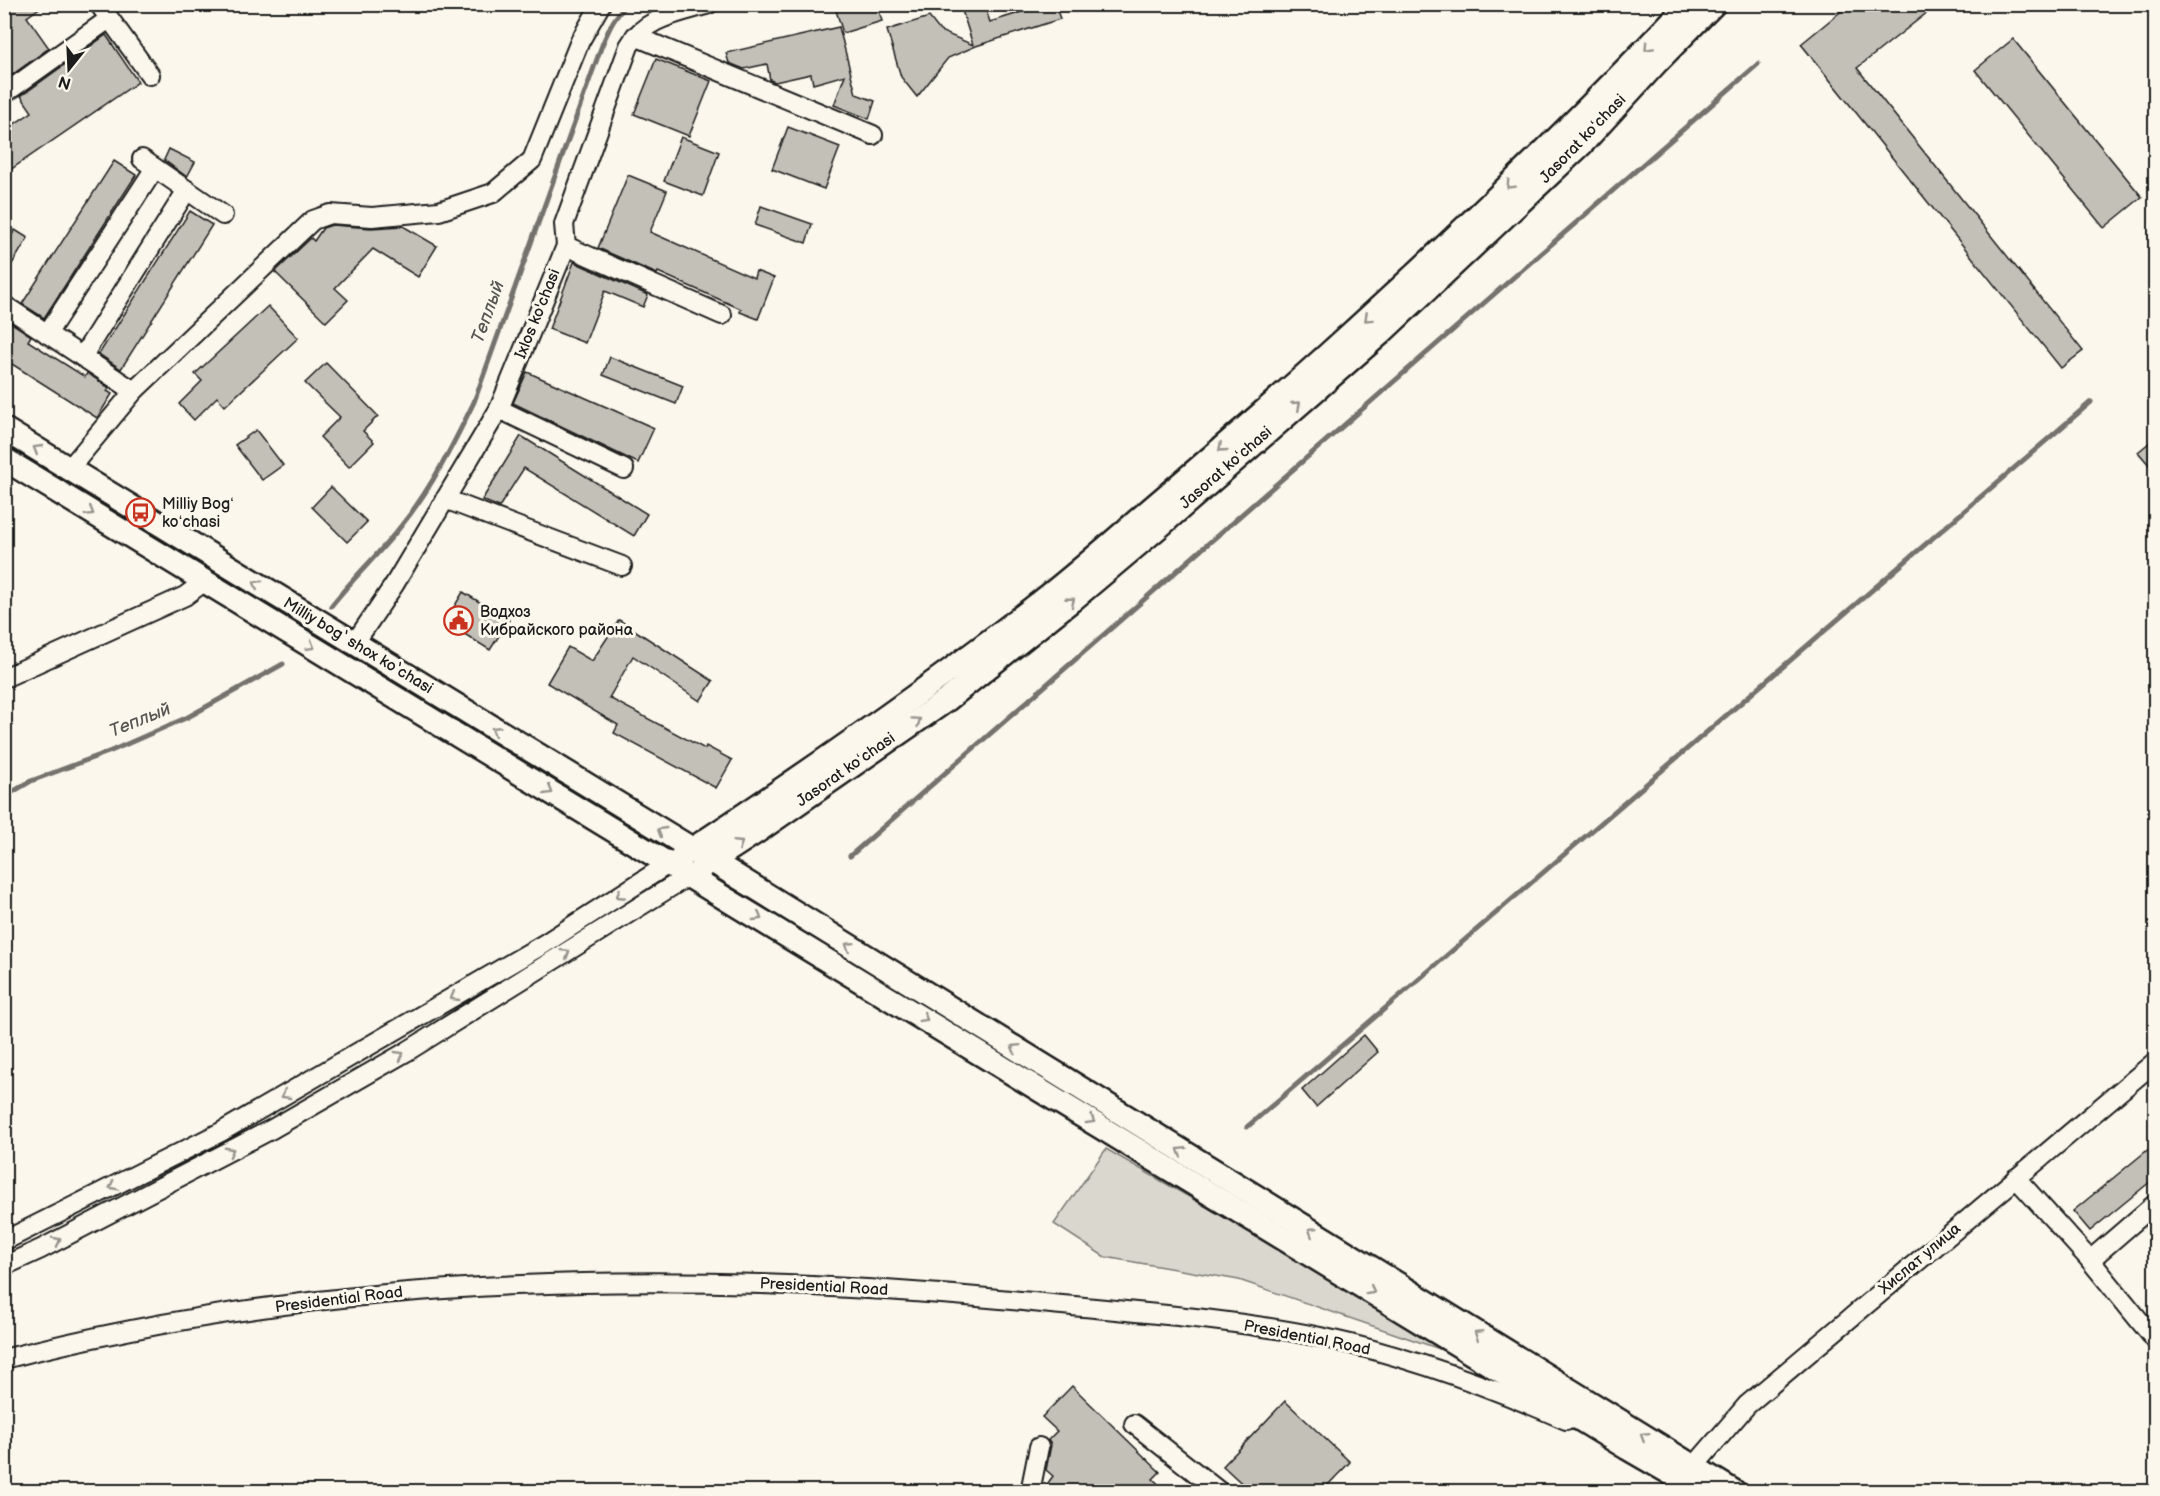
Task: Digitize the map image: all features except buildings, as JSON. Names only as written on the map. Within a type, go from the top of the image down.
[{"type":"main road","name":"Jasorat koʻchasi","points":[[669,863],[766,801],[867,732],[1036,606],[1091,561],[1254,421],[1468,226],[1629,68],[1688,4]]},
{"type":"main road","name":"Jasorat koʻchasi","points":[[690,875],[758,831],[947,700],[1160,526],[1381,333],[1582,144],[1714,4]]},
{"type":"main road","name":"Milliy bog‘ shox ko‘chasi","points":[[4,429],[712,861],[1683,1479]]},
{"type":"main road","name":"Milliy bog‘ shox ko‘chasi","points":[[4,459],[1628,1448],[1683,1479]]},
{"type":"main road","points":[[1683,1479],[1702,1491]]},
{"type":"main road","points":[[1683,1479],[1735,1491]]},
{"type":"street","points":[[69,469],[134,391],[313,220],[330,214],[372,217],[439,211],[493,193],[532,160],[580,41],[601,4]]},
{"type":"street","name":"Ixlos ko'chasi","points":[[354,644],[394,585],[499,410],[566,246],[564,224],[624,56],[635,36],[651,13],[709,4]]},
{"type":"street","points":[[4,94],[104,12],[150,75]]},
{"type":"street","points":[[635,36],[873,135]]},
{"type":"street","points":[[47,334],[148,163],[223,215]]},
{"type":"street","points":[[82,357],[187,190]]},
{"type":"street","points":[[566,246],[722,315]]},
{"type":"street","points":[[4,305],[134,391]]},
{"type":"street","points":[[499,410],[624,469]]},
{"type":"street","points":[[445,499],[622,566]]},
{"type":"street","points":[[4,678],[185,596],[205,581]]},
{"type":"street","points":[[4,1241],[221,1132],[544,944],[669,863]]},
{"type":"street","points":[[4,1266],[272,1129],[406,1052],[690,875]]},
{"type":"street","name":"Хислат улица","points":[[1683,1479],[1747,1405],[2156,1061]]},
{"type":"street","points":[[2016,1178],[2090,1260],[2156,1341]]},
{"type":"street","points":[[2090,1260],[2156,1203]]},
{"type":"street","name":"Presidential Road","points":[[4,1359],[167,1322],[410,1291],[569,1282],[751,1283],[858,1288],[1221,1321],[1326,1339],[1378,1352],[1480,1385],[1628,1448]]},
{"type":"street","points":[[1134,1424],[1220,1491]]},
{"type":"street","points":[[1030,1491],[1039,1447]]},
{"type":"shaded area","points":[[1106,1149],[1463,1357],[1239,1280],[1105,1257],[1054,1224]]},
{"type":"waterway","name":"Теплый","points":[[331,606],[412,512],[441,466],[474,402],[602,45],[615,18],[628,4]]},
{"type":"waterway","points":[[850,856],[1758,64]]},
{"type":"waterway","points":[[1247,1127],[2091,402]]},
{"type":"waterway","name":"Теплый","points":[[4,797],[31,781],[111,751],[188,717],[283,664]]},
{"type":"place","name":"Milliy Bogʻ koʻchasi","points":[[141,513]]},
{"type":"place","name":"Водхоз Кибрайского района","points":[[459,621]]}]
